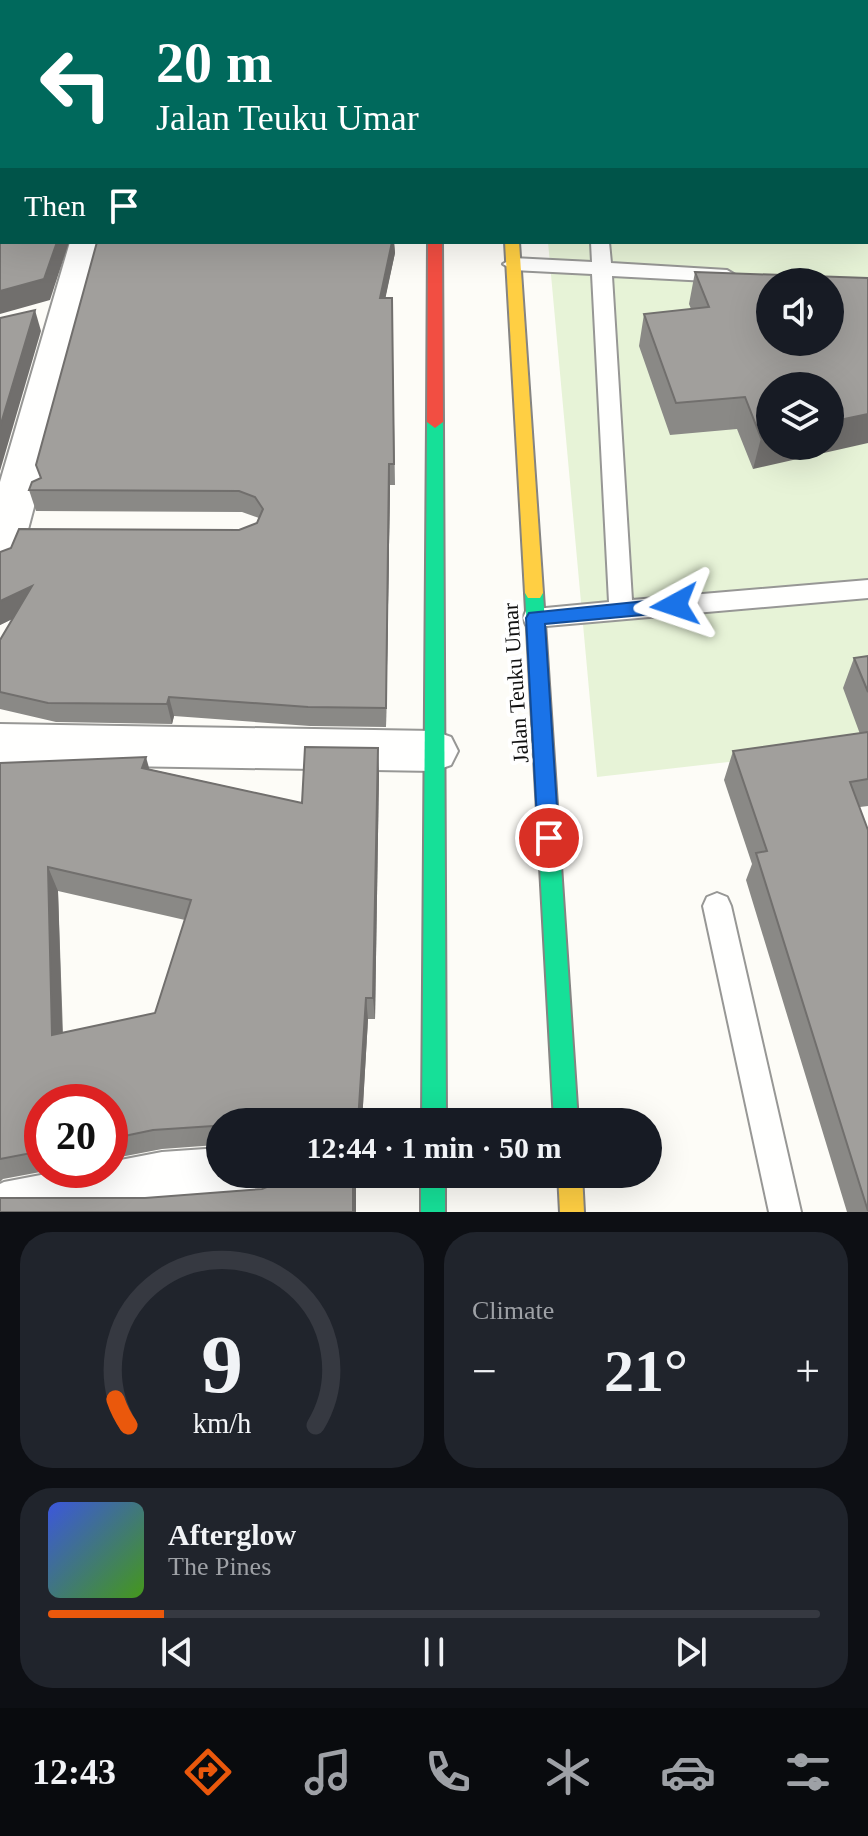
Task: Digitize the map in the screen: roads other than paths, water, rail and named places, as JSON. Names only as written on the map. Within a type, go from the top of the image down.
[{"type":"highway","points":[[434,1108],[435,244]]},
{"type":"highway","name":"Jalan Teuku Umar","points":[[512,244],[565,1108]]},
{"type":"highway","points":[[433,1188],[433,1212]]},
{"type":"highway","points":[[571,1188],[572,1212]]},
{"type":"street","points":[[16,539],[86,244]]},
{"type":"street","points":[[27,319],[69,309]]},
{"type":"street","points":[[0,744],[434,751]]},
{"type":"street","points":[[4,1212],[162,1181],[206,1178]]},
{"type":"lane","points":[[600,244],[621,609]]},
{"type":"lane","points":[[513,264],[745,277]]},
{"type":"lane","points":[[535,618],[868,589]]},
{"type":"lane","points":[[717,906],[785,1212]]}]
